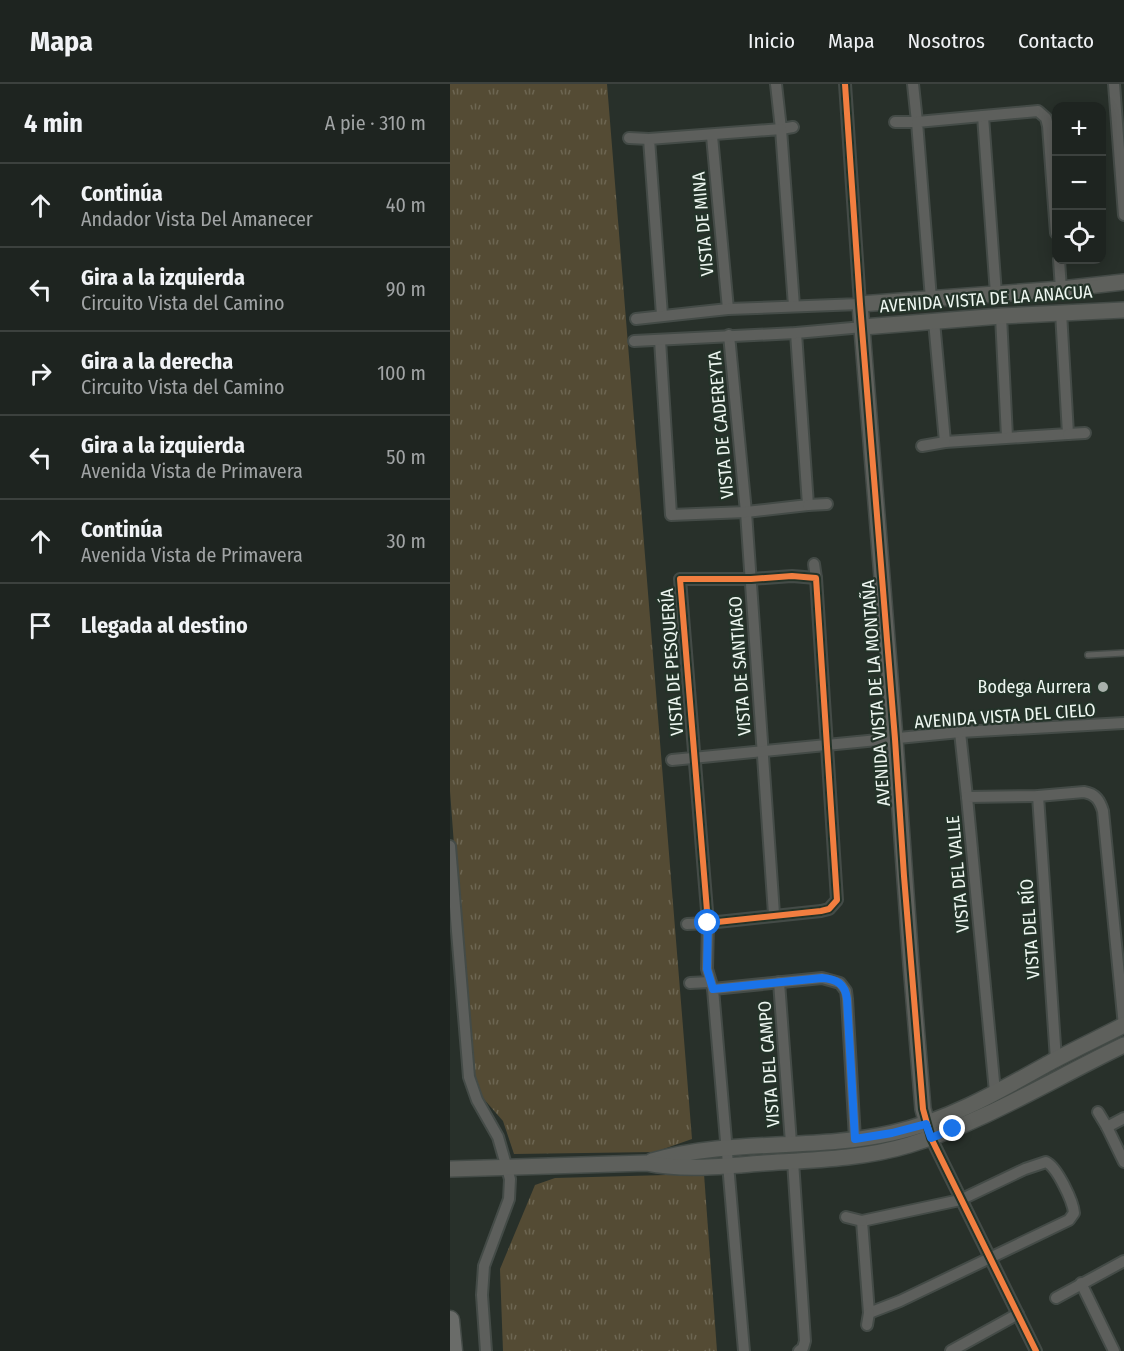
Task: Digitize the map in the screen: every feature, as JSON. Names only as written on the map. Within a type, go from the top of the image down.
[{"type":"highway","points":[[450,1320],[453,1351]]},
{"type":"street","points":[[776,84],[794,306]]},
{"type":"street","name":"AVENIDA VISTA DE LA MONTAÑA","points":[[845,84],[895,739],[903,876],[928,1131],[1036,1351]]},
{"type":"street","points":[[914,84],[931,299]]},
{"type":"street","points":[[1114,84],[1124,215]]},
{"type":"street","points":[[895,122],[1038,111],[1046,118],[1048,126],[1054,210]]},
{"type":"street","points":[[983,116],[996,294]]},
{"type":"street","points":[[629,138],[712,136],[793,127]]},
{"type":"street","name":"VISTA DE MINA","points":[[712,136],[728,309]]},
{"type":"street","points":[[650,139],[662,315]]},
{"type":"street","points":[[1059,264],[1061,289]]},
{"type":"street","name":"AVENIDA VISTA DE LA ANACUA","points":[[636,319],[728,309],[860,304],[1124,282]]},
{"type":"street","name":"AVENIDA VISTA DE LA ANACUA","points":[[634,341],[796,333],[1001,316],[1124,310]]},
{"type":"street","points":[[1061,312],[1068,434]]},
{"type":"street","points":[[1001,316],[1007,437]]},
{"type":"street","points":[[934,321],[945,442]]},
{"type":"street","points":[[796,333],[808,505]]},
{"type":"street","name":"VISTA DE CADEREYTA","points":[[729,336],[751,579]]},
{"type":"street","points":[[660,340],[671,515],[746,512],[827,504]]},
{"type":"street","points":[[922,447],[945,442],[1085,433]]},
{"type":"street","points":[[687,924],[821,911],[829,909],[837,900],[814,564]]},
{"type":"street","name":"VISTA DE PESQUERÍA","points":[[695,757],[680,579],[751,579],[792,576],[816,578]]},
{"type":"street","name":"VISTA DE SANTIAGO","points":[[751,579],[774,914]]},
{"type":"street","name":"AVENIDA VISTA DEL CIELO","points":[[672,759],[960,732],[1124,723]]},
{"type":"street","points":[[960,732],[967,797]]},
{"type":"street","points":[[695,757],[708,923],[706,958],[712,985],[728,1149],[744,1351]]},
{"type":"street","name":"VISTA DEL VALLE","points":[[994,1092],[967,797],[1038,796],[1084,792],[1092,794],[1101,805],[1124,1025]]},
{"type":"street","name":"VISTA DEL RÍO","points":[[1038,796],[1056,1060]]},
{"type":"street","points":[[450,846],[469,1077],[477,1100],[495,1131],[508,1166],[510,1179],[509,1198],[488,1254],[482,1280],[486,1351]]},
{"type":"street","points":[[690,983],[712,985],[829,979],[840,982],[846,991],[855,1139]]},
{"type":"street","name":"VISTA DEL CAMPO","points":[[779,982],[791,1143]]},
{"type":"street","points":[[450,1169],[646,1163],[679,1167],[729,1166],[870,1154],[908,1146],[928,1131],[994,1092],[1124,1025]]},
{"type":"street","points":[[646,1163],[682,1154],[928,1131],[979,1117],[1124,1045]]},
{"type":"street","points":[[1098,1112],[1124,1162]]},
{"type":"street","points":[[1107,1127],[1124,1118]]},
{"type":"street","points":[[793,1161],[805,1341],[803,1348],[799,1351]]},
{"type":"street","points":[[846,1217],[862,1221],[960,1200],[1041,1163],[1049,1163],[1055,1170],[1073,1209],[1072,1217],[1063,1224],[900,1301],[869,1313]]},
{"type":"street","points":[[862,1221],[869,1313],[867,1325]]},
{"type":"street","points":[[1056,1298],[1124,1261]]},
{"type":"street","points":[[1081,1283],[1114,1351]]},
{"type":"street","points":[[956,1350],[1018,1314]]},
{"type":"lane","points":[[1088,655],[1124,653]]},
{"type":"green space","points":[[450,84],[607,84],[692,1139],[655,1152],[514,1154],[503,1121],[482,1097],[471,1074],[450,791]]},
{"type":"green space","points":[[704,1174],[717,1351],[503,1351],[500,1269],[535,1185],[555,1178]]},
{"type":"cycle path","points":[[845,84],[923,1109],[931,1138],[1036,1351]]},
{"type":"cycle path","points":[[792,576],[816,578],[837,900],[829,909],[821,911],[708,923],[680,579],[751,579],[792,576]]},
{"type":"place","name":"Bodega Aurrera","points":[[1103,687]]},
{"type":"route","points":[[708,923],[706,958],[708,976],[713,989],[822,978],[835,980],[843,986],[847,999],[855,1139],[926,1124],[931,1138],[953,1129]]}]
